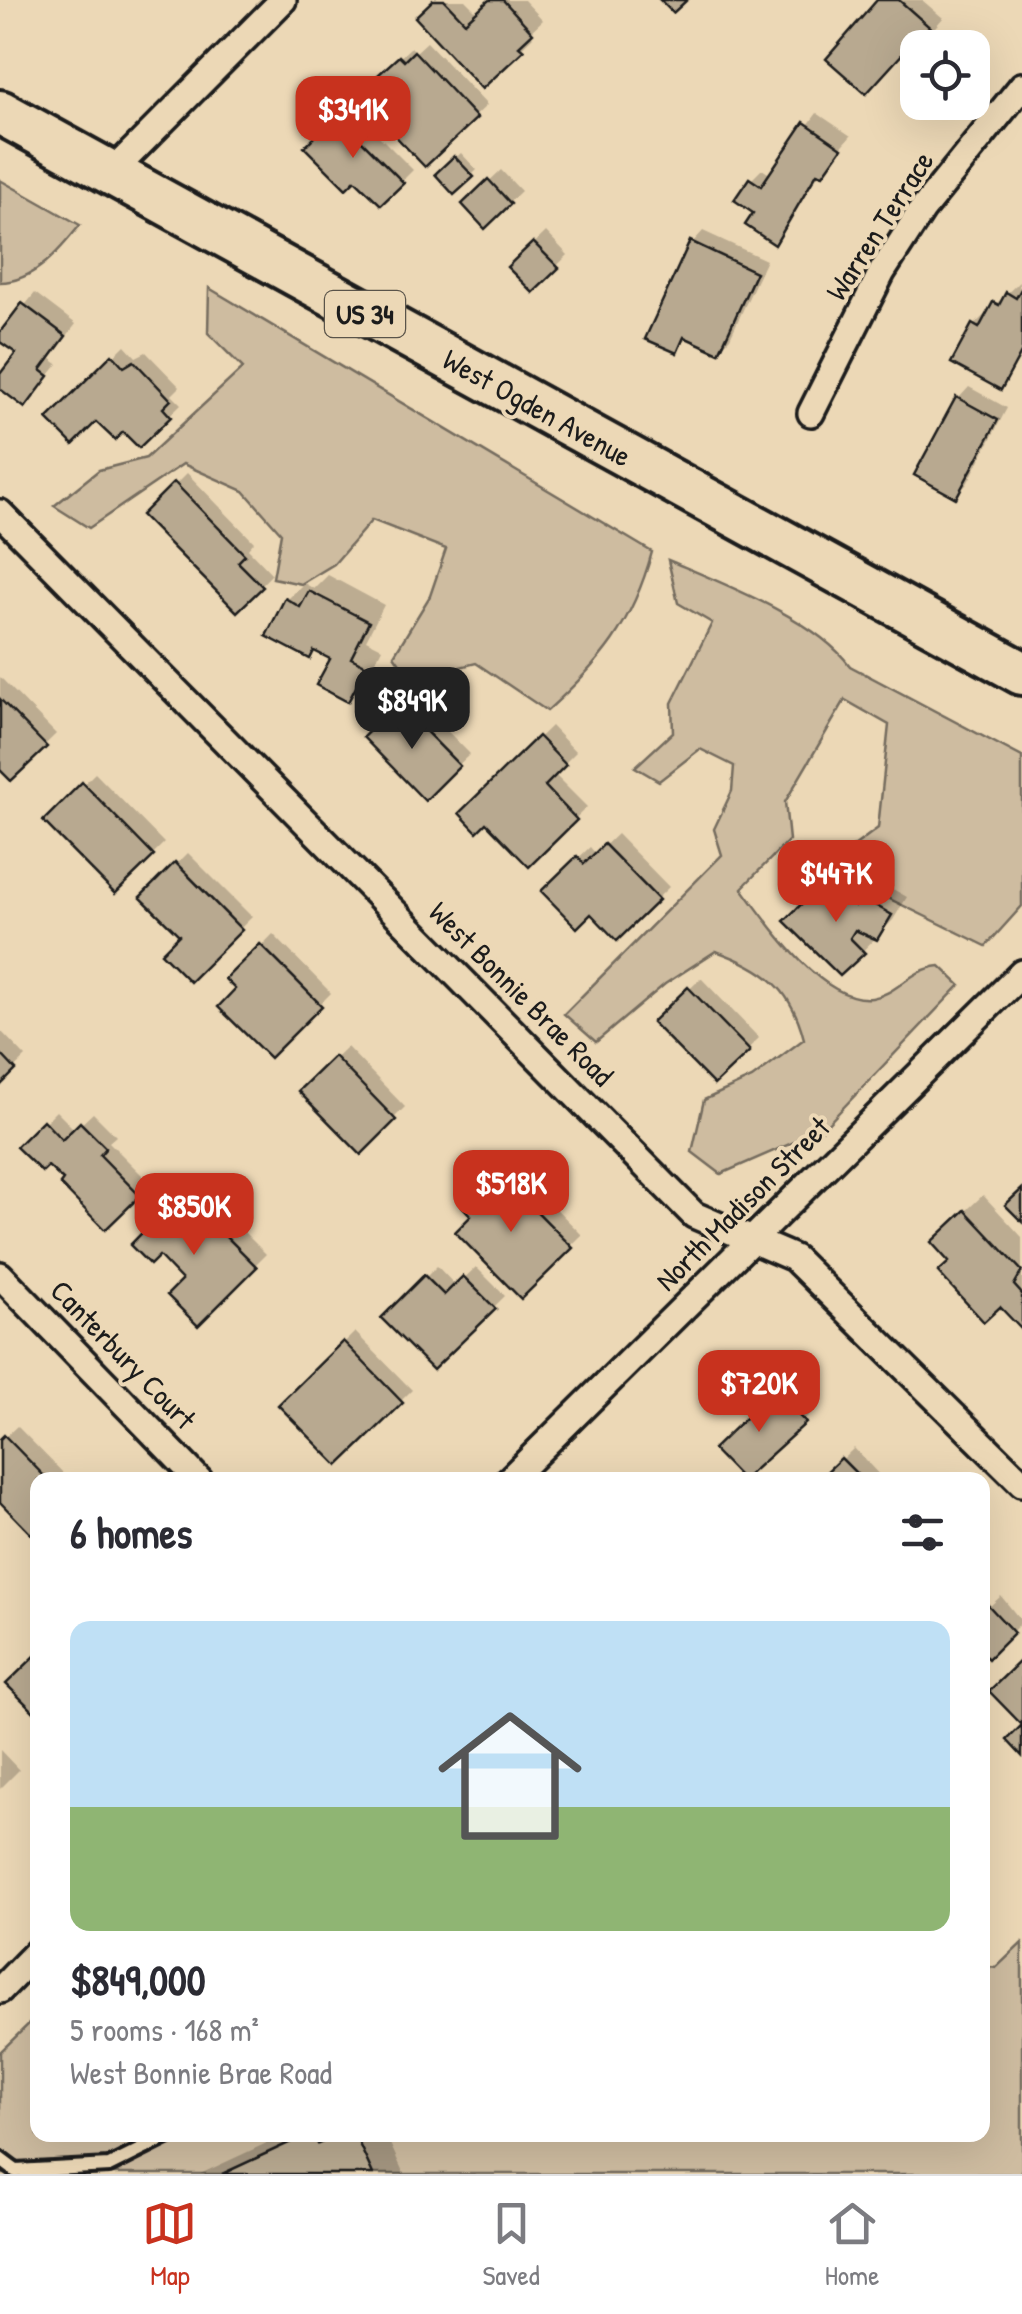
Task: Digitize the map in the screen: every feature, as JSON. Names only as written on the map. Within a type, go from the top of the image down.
[{"type":"main road","name":"West Ogden Avenue","points":[[0,112],[1022,673]]},
{"type":"street","points":[[110,174],[283,0]]},
{"type":"street","name":"Warren Terrace","points":[[810,413],[882,272],[912,225],[1022,86]]},
{"type":"street","name":"West Bonnie Brae Road","points":[[0,513],[694,1214],[794,1258],[1022,1483]]},
{"type":"street","name":"North Madison Street","points":[[516,1472],[1022,973]]},
{"type":"street","name":"Canterbury Court","points":[[0,1275],[192,1472]]},
{"type":"street","points":[[0,1990],[30,1959]]},
{"type":"lane","points":[[0,2160],[16,2172],[109,2166],[156,2142]]},
{"type":"shaded area","points":[[0,180],[80,225],[35,270],[0,282]]},
{"type":"shaded area","points":[[209,288],[652,552],[635,601],[612,640],[547,711],[476,663],[411,679],[394,655],[430,596],[446,549],[372,520],[334,564],[301,584],[273,578],[281,533],[244,491],[183,464],[89,528],[54,506],[99,470],[146,458],[243,368],[208,333]]},
{"type":"shaded area","points":[[668,560],[792,618],[835,649],[850,666],[1022,757],[1022,906],[986,946],[855,882],[834,861],[878,828],[889,725],[845,700],[785,802],[789,840],[742,888],[798,959],[835,988],[853,996],[872,998],[920,972],[940,966],[960,985],[822,1130],[721,1174],[692,1152],[704,1100],[752,1078],[804,1039],[792,1006],[773,982],[716,951],[665,984],[596,1042],[564,1014],[722,855],[714,829],[732,791],[734,766],[700,749],[659,781],[635,767],[673,732],[672,703],[712,623],[678,603]]},
{"type":"shaded area","points":[[1022,1943],[1022,2174],[0,2174],[0,2052],[30,2023],[30,2142],[990,2142],[990,1967],[996,1968]]},
{"type":"building","points":[[433,0],[444,0],[465,22],[489,0],[503,0],[533,33],[519,46],[524,50],[482,89],[415,17]]},
{"type":"building","points":[[660,0],[687,0],[673,13]]},
{"type":"building","points":[[877,0],[899,0],[933,30],[900,30],[900,57],[866,94],[826,59]]},
{"type":"building","points":[[414,51],[477,118],[425,167],[363,102],[375,90],[369,83],[399,56],[404,61]]},
{"type":"building","points":[[336,115],[404,183],[381,205],[355,180],[346,189],[304,147]]},
{"type":"building","points":[[804,122],[842,148],[823,175],[817,173],[775,245],[745,225],[753,213],[734,200],[749,178],[761,186]]},
{"type":"building","points":[[454,156],[474,177],[454,195],[435,174]]},
{"type":"building","points":[[488,179],[511,204],[485,229],[462,204]]},
{"type":"building","points":[[690,241],[756,272],[719,353],[684,337],[677,353],[645,339]]},
{"type":"building","points":[[533,242],[559,268],[533,293],[507,267]]},
{"type":"building","points":[[1022,287],[1022,351],[1001,390],[951,363],[972,324],[979,328],[993,302],[999,305],[1006,292],[1016,298]]},
{"type":"building","points":[[22,303],[66,336],[41,370],[49,376],[25,408],[0,389],[0,374],[16,353],[0,342],[0,332]]},
{"type":"building","points":[[112,354],[124,367],[134,361],[171,400],[163,408],[171,417],[139,448],[123,432],[115,440],[96,422],[73,445],[47,419]]},
{"type":"building","points":[[956,397],[998,420],[956,498],[914,475]]},
{"type":"building","points":[[174,482],[245,555],[238,562],[263,587],[237,612],[141,515]]},
{"type":"building","points":[[309,591],[369,622],[351,658],[367,666],[348,702],[316,685],[330,659],[314,651],[310,659],[266,636],[285,598],[300,607]]},
{"type":"building","points":[[0,699],[47,747],[11,781],[0,770]]},
{"type":"building","points":[[398,703],[460,766],[425,801],[363,737]]},
{"type":"building","points":[[538,736],[566,765],[545,786],[577,820],[529,867],[486,823],[477,832],[459,813]]},
{"type":"building","points":[[82,782],[154,856],[115,894],[43,821]]},
{"type":"building","points":[[604,844],[659,900],[617,941],[591,914],[577,928],[541,891],[577,856],[584,864]]},
{"type":"building","points":[[175,862],[242,930],[190,982],[161,953],[179,935],[140,897]]},
{"type":"building","points":[[828,878],[855,906],[863,898],[892,915],[877,940],[855,930],[850,938],[865,953],[840,976],[784,921]]},
{"type":"building","points":[[260,944],[322,1006],[270,1058],[218,1007],[235,989],[225,979]]},
{"type":"building","points":[[688,987],[750,1051],[714,1085],[652,1022]]},
{"type":"building","points":[[0,1053],[16,1070],[0,1086]]},
{"type":"building","points":[[334,1056],[396,1120],[361,1155],[298,1091]]},
{"type":"building","points":[[43,1120],[62,1140],[80,1122],[106,1148],[100,1155],[140,1196],[105,1230],[60,1184],[63,1180],[48,1166],[42,1172],[16,1147]]},
{"type":"building","points":[[496,1170],[573,1248],[521,1299],[455,1232],[471,1216],[461,1205]]},
{"type":"building","points":[[1022,1189],[1022,1222],[1005,1205]]},
{"type":"building","points":[[182,1192],[257,1267],[198,1326],[167,1295],[182,1280],[159,1256],[150,1265],[130,1245]]},
{"type":"building","points":[[965,1210],[1022,1271],[1014,1285],[1022,1294],[1022,1330],[1000,1307],[984,1322],[938,1272],[949,1262],[931,1242]]},
{"type":"building","points":[[424,1275],[444,1295],[463,1276],[496,1309],[433,1370],[381,1318]]},
{"type":"building","points":[[343,1341],[403,1403],[338,1466],[278,1405]]},
{"type":"building","points":[[774,1390],[806,1423],[752,1472],[735,1472],[713,1449]]},
{"type":"building","points":[[4,1435],[40,1472],[30,1472],[30,1533],[0,1502],[0,1439]]},
{"type":"building","points":[[841,1458],[855,1472],[826,1472]]},
{"type":"building","points":[[990,1607],[1014,1633],[990,1657]]},
{"type":"building","points":[[1022,1659],[1022,1725],[990,1692]]},
{"type":"building","points":[[30,1661],[30,1708],[6,1684]]},
{"type":"building","points":[[1022,1725],[1022,1756],[1007,1740]]},
{"type":"building","points":[[291,2142],[358,2142],[373,2174],[222,2174]]}]
